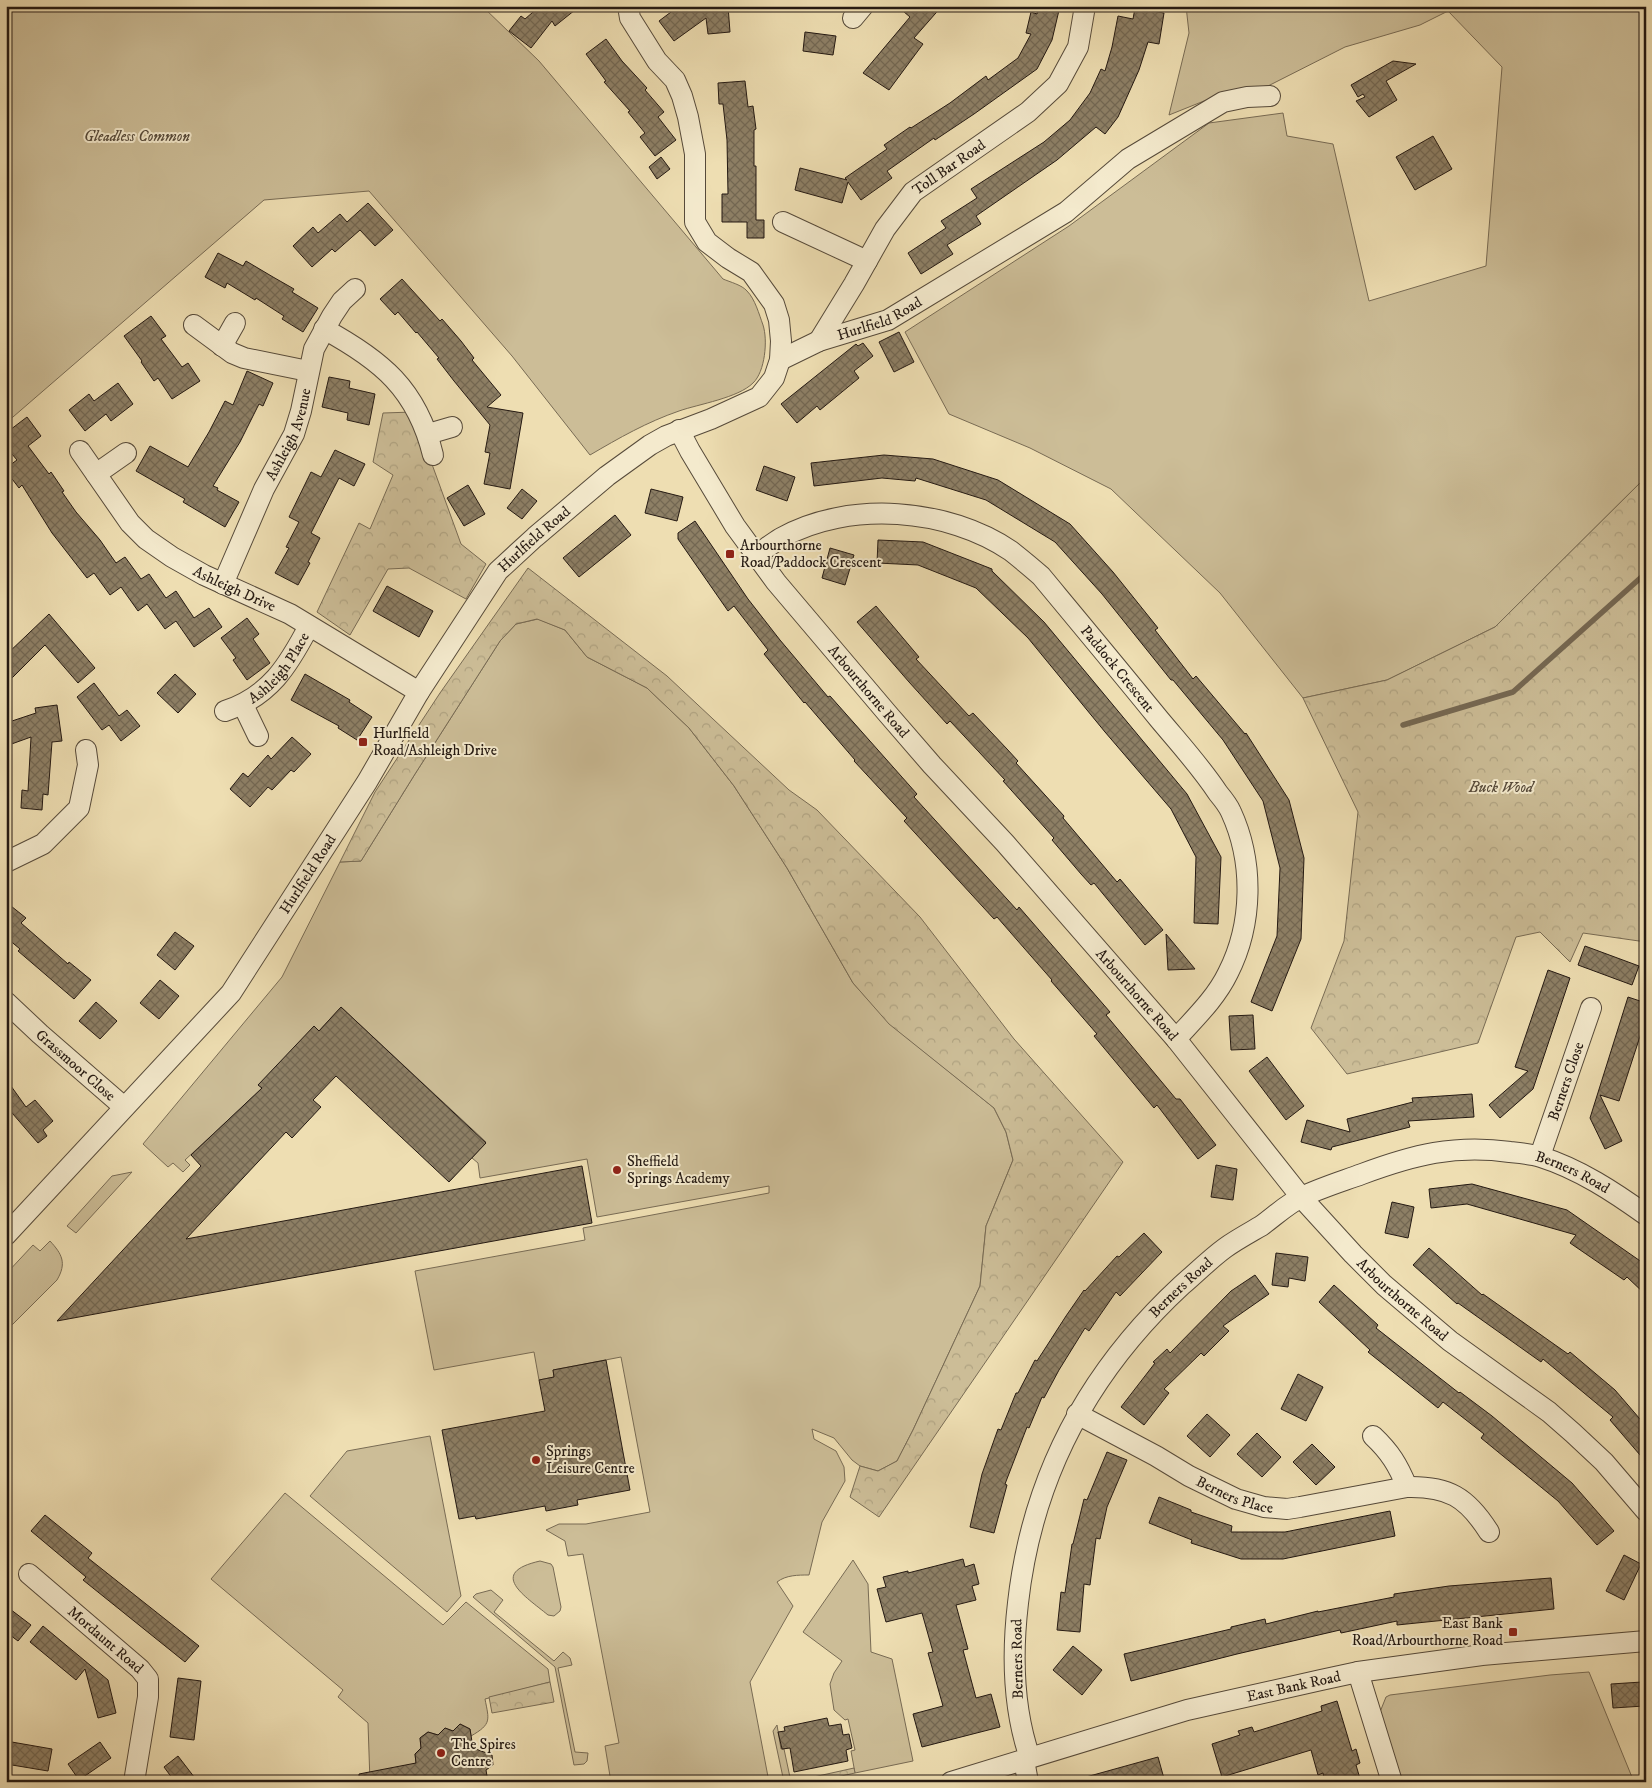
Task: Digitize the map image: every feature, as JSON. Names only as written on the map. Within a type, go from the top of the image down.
[{"type":"street","points":[[628,6],[630,18],[657,61],[675,80],[682,96],[695,154],[695,222],[707,242],[751,272],[774,304],[780,325],[780,360]]},
{"type":"street","name":"Toll Bar Road","points":[[819,341],[885,229],[913,192],[1028,112],[1058,84],[1078,47],[1085,6]]},
{"type":"street","name":"Hurlfield Road","points":[[6,1235],[231,993],[367,782],[419,692],[498,571],[535,537],[606,476],[650,445],[679,430],[711,419],[759,397],[774,378],[780,360],[819,341],[888,320],[923,300],[1066,212],[1128,159],[1223,102],[1247,97],[1270,96]]},
{"type":"street","points":[[783,222],[867,261]]},
{"type":"street","name":"Ashleigh Avenue","points":[[223,584],[264,489],[294,434],[301,411],[314,349],[324,328],[342,301],[355,289]]},
{"type":"street","points":[[222,346],[235,323]]},
{"type":"street","points":[[194,325],[222,346],[244,358],[308,371]]},
{"type":"street","points":[[324,328],[368,354],[398,381],[406,392],[428,434],[433,454]]},
{"type":"street","points":[[428,434],[452,427]]},
{"type":"street","name":"Arbourthorne Road","points":[[679,430],[735,526],[776,582],[894,721],[1005,843],[1176,1039],[1301,1197],[1384,1285],[1450,1341],[1549,1412],[1573,1432],[1604,1462],[1646,1511]]},
{"type":"street","name":"Ashleigh Drive","points":[[80,451],[130,523],[146,539],[172,557],[223,584],[290,614],[419,692]]},
{"type":"street","points":[[96,474],[126,452]]},
{"type":"street","name":"Paddock Crescent","points":[[756,555],[781,538],[817,523],[870,514],[906,514],[957,524],[981,535],[1010,551],[1041,576],[1202,770],[1230,810],[1238,830],[1247,872],[1248,890],[1247,908],[1240,943],[1228,973],[1219,988],[1176,1039]]},
{"type":"street","name":"Ashleigh Place","points":[[258,736],[234,708],[264,691],[280,674],[309,626]]},
{"type":"street","points":[[6,862],[42,844],[79,808],[88,765],[86,750]]},
{"type":"street","name":"Grassmoor Close","points":[[6,1002],[124,1107]]},
{"type":"street","name":"Berners Close","points":[[1540,1156],[1591,1008]]},
{"type":"street","name":"Berners Road","points":[[1028,1782],[1026,1747],[1017,1700],[1014,1650],[1020,1579],[1029,1533],[1056,1456],[1077,1414],[1115,1357],[1163,1303],[1226,1248],[1301,1197],[1395,1162],[1445,1150],[1470,1148],[1540,1156],[1594,1181],[1646,1215]]},
{"type":"street","name":"Berners Place","points":[[1077,1414],[1156,1456],[1189,1476],[1236,1499],[1264,1508],[1287,1509],[1407,1487],[1423,1486],[1442,1489],[1459,1498],[1478,1515],[1489,1532]]},
{"type":"street","points":[[1373,1436],[1389,1451],[1400,1469],[1407,1487]]},
{"type":"street","name":"Mordaunt Road","points":[[29,1574],[140,1669],[148,1679],[148,1696],[134,1782]]},
{"type":"street","name":"East Bank Road","points":[[951,1782],[1187,1710],[1358,1672],[1482,1655],[1646,1641]]},
{"type":"street","points":[[1358,1672],[1392,1782]]},
{"type":"green space","name":"Gleadless Common","points":[[6,6],[482,6],[539,61],[723,279],[742,287],[750,294],[763,325],[765,339],[763,364],[757,378],[738,393],[656,420],[590,455],[512,356],[369,191],[264,200],[6,423]]},
{"type":"green space","points":[[1186,6],[1646,6],[1646,477],[1495,627],[1387,680],[1303,698],[1220,593],[1111,489],[1030,448],[949,414],[905,332],[1069,226],[1209,123],[1283,113],[1287,136],[1333,144],[1369,301],[1486,266],[1502,67],[1448,11],[1420,25],[1345,47],[1268,86],[1229,91],[1169,115],[1189,33]]},
{"type":"green space","points":[[413,412],[461,544],[486,564],[466,599],[409,568],[388,569],[350,635],[317,612],[359,523],[370,529],[393,475],[373,462],[383,413]]},
{"type":"green space","name":"Buck Wood","points":[[1646,477],[1646,942],[1583,933],[1570,962],[1540,932],[1516,937],[1478,1043],[1347,1074],[1311,1028],[1344,941],[1358,812],[1303,698],[1387,680],[1495,627]]},
{"type":"green space","points":[[528,568],[667,676],[789,790],[817,810],[920,917],[1014,1039],[1123,1162],[879,1517],[850,1497],[860,1466],[878,1471],[897,1461],[913,1430],[980,1286],[986,1226],[1013,1160],[1006,1132],[994,1108],[889,1024],[853,983],[787,868],[734,786],[689,728],[647,688],[587,657],[565,630],[537,619],[516,624],[500,641],[361,861],[340,862],[375,792],[440,693]]},
{"type":"green space","points":[[538,619],[565,630],[587,657],[647,688],[689,728],[734,786],[787,868],[853,983],[890,1024],[994,1108],[1006,1132],[1013,1160],[986,1226],[980,1286],[897,1461],[878,1471],[860,1466],[852,1460],[834,1438],[812,1429],[814,1439],[836,1451],[844,1467],[845,1481],[822,1522],[809,1575],[796,1575],[777,1582],[793,1606],[750,1682],[769,1782],[611,1782],[605,1746],[619,1743],[583,1554],[568,1556],[565,1541],[546,1530],[559,1524],[586,1524],[650,1512],[621,1357],[553,1370],[554,1377],[539,1380],[534,1352],[434,1370],[415,1271],[585,1240],[583,1228],[769,1193],[769,1186],[597,1217],[587,1159],[480,1178],[478,1163],[472,1158],[486,1142],[341,1007],[319,1031],[259,1085],[265,1092],[254,1096],[185,1160],[190,1165],[183,1172],[173,1163],[168,1167],[143,1144],[282,977],[340,862],[361,861],[500,641],[516,624]]},
{"type":"green space","points":[[132,1172],[76,1233],[67,1226],[112,1176]]},
{"type":"green space","points":[[50,1241],[58,1250],[62,1259],[60,1274],[57,1280],[6,1331],[6,1274],[33,1245],[40,1251]]},
{"type":"green space","points":[[430,1436],[461,1596],[447,1612],[310,1496],[347,1451]]},
{"type":"green space","points":[[285,1493],[443,1625],[466,1602],[548,1669],[550,1682],[485,1699],[488,1717],[486,1725],[478,1732],[471,1736],[470,1729],[460,1724],[453,1731],[445,1728],[438,1735],[428,1732],[420,1738],[421,1748],[415,1754],[416,1763],[370,1782],[368,1723],[338,1697],[343,1690],[211,1579]]},
{"type":"green space","points":[[853,1560],[868,1584],[871,1652],[892,1659],[913,1761],[855,1773],[851,1751],[855,1750],[848,1719],[845,1720],[834,1710],[830,1684],[834,1673],[842,1661],[803,1632]]},
{"type":"green space","points":[[540,1561],[551,1564],[553,1567],[561,1607],[560,1611],[554,1616],[548,1615],[521,1593],[513,1578],[516,1572],[524,1566]]},
{"type":"green space","points":[[491,1590],[503,1600],[494,1612],[554,1661],[563,1652],[570,1658],[572,1665],[558,1668],[575,1752],[588,1753],[587,1761],[584,1764],[574,1765],[555,1667],[473,1597],[476,1594]]},
{"type":"green space","points":[[1589,1672],[1634,1782],[1400,1782],[1380,1712],[1386,1697],[1550,1675]]},
{"type":"green space","points":[[550,1682],[554,1702],[492,1713],[489,1697]]},
{"type":"green space","points":[[777,1725],[781,1749],[784,1749],[791,1782],[784,1782],[773,1731]]},
{"type":"green space","points":[[854,1768],[855,1773],[814,1782],[791,1782]]},
{"type":"building","points":[[540,6],[580,6],[555,26],[552,21],[531,48],[509,31],[521,16],[525,19]]},
{"type":"building","points":[[679,6],[683,10],[728,6],[730,32],[708,34],[706,18],[674,41],[659,21]]},
{"type":"building","points":[[897,6],[942,6],[914,38],[923,44],[889,90],[863,73],[910,17]]},
{"type":"building","points":[[1038,6],[1060,6],[1052,40],[1037,69],[974,114],[935,140],[934,138],[887,171],[892,178],[861,200],[848,182],[842,203],[795,190],[800,168],[847,180],[845,178],[887,149],[884,145],[950,103],[986,76],[988,80],[1018,58],[1031,34],[1026,33],[1031,12],[1037,14]]},
{"type":"building","points":[[1135,8],[1164,13],[1159,44],[1148,42],[1139,70],[1118,117],[1105,134],[1096,127],[1057,160],[976,216],[981,224],[947,245],[953,254],[921,274],[908,253],[946,228],[941,221],[977,198],[971,189],[1044,142],[1070,120],[1090,93],[1101,69],[1105,71],[1118,16],[1133,19]]},
{"type":"building","points":[[805,32],[836,36],[833,55],[803,51]]},
{"type":"building","points":[[606,39],[622,61],[647,88],[645,90],[664,112],[658,117],[676,140],[655,156],[640,137],[645,133],[628,112],[630,111],[604,82],[606,81],[586,54]]},
{"type":"building","points":[[1393,61],[1416,64],[1386,81],[1397,100],[1369,117],[1356,101],[1365,97],[1363,94],[1358,97],[1351,85]]},
{"type":"building","points":[[745,81],[748,107],[753,106],[756,129],[754,130],[754,166],[756,166],[756,220],[764,220],[764,238],[747,238],[747,222],[722,222],[722,194],[728,194],[727,140],[723,104],[719,104],[718,83]]},
{"type":"building","points":[[1433,136],[1452,169],[1415,190],[1396,157]]},
{"type":"building","points":[[661,157],[670,169],[657,179],[649,167]]},
{"type":"building","points":[[368,203],[393,230],[375,246],[360,230],[335,252],[332,249],[312,267],[293,246],[313,227],[318,233],[340,214],[347,222]]},
{"type":"building","points":[[218,253],[243,266],[246,261],[294,289],[292,292],[318,308],[303,332],[282,319],[284,316],[256,298],[255,300],[227,283],[225,288],[205,277]]},
{"type":"building","points":[[402,279],[461,341],[474,358],[472,360],[501,395],[487,407],[523,413],[510,489],[484,484],[490,453],[485,452],[490,425],[417,332],[398,312],[395,315],[380,299]]},
{"type":"building","points":[[151,316],[166,336],[161,339],[182,367],[188,363],[200,381],[172,399],[158,378],[154,381],[124,336]]},
{"type":"building","points":[[899,332],[914,362],[894,372],[879,342]]},
{"type":"building","points":[[863,343],[873,356],[854,371],[859,378],[820,410],[817,406],[797,423],[781,404],[856,344],[858,346]]},
{"type":"building","points":[[247,371],[273,383],[263,406],[259,404],[240,442],[213,486],[239,502],[225,527],[183,502],[185,499],[136,471],[150,446],[188,467],[225,401],[233,405]]},
{"type":"building","points":[[329,377],[350,381],[349,388],[375,394],[369,425],[347,420],[348,413],[322,407]]},
{"type":"building","points":[[118,383],[133,404],[111,421],[106,414],[85,431],[69,410],[89,394],[94,401]]},
{"type":"building","points":[[27,417],[41,436],[28,446],[49,474],[51,472],[76,512],[100,540],[116,563],[125,557],[141,579],[149,574],[166,598],[176,591],[194,618],[209,608],[222,627],[194,647],[176,621],[165,629],[147,604],[138,611],[121,587],[110,595],[94,573],[87,578],[52,533],[22,485],[19,488],[6,471],[6,468],[17,460],[6,447],[6,433]]},
{"type":"building","points":[[335,450],[365,464],[354,486],[339,478],[311,533],[320,538],[308,562],[310,563],[298,585],[275,573],[289,548],[286,547],[299,522],[289,517],[311,472],[321,477]]},
{"type":"building","points":[[884,455],[933,459],[998,480],[1070,524],[1113,572],[1158,628],[1155,630],[1193,679],[1196,676],[1246,733],[1289,800],[1304,858],[1301,939],[1272,1011],[1251,1002],[1277,936],[1280,868],[1263,801],[1223,740],[1173,680],[1171,680],[1102,594],[1055,542],[986,500],[916,478],[915,481],[882,478],[814,486],[811,463]]},
{"type":"building","points":[[764,466],[795,477],[787,501],[756,490]]},
{"type":"building","points":[[468,485],[485,514],[464,526],[447,498]]},
{"type":"building","points":[[522,489],[537,501],[522,519],[507,508]]},
{"type":"building","points":[[651,489],[683,497],[677,521],[645,513]]},
{"type":"building","points":[[615,515],[631,535],[579,577],[563,558]]},
{"type":"building","points":[[695,521],[748,599],[780,640],[828,697],[830,696],[917,794],[914,797],[1017,910],[1019,907],[1110,1012],[1106,1015],[1176,1099],[1180,1099],[1216,1145],[1198,1159],[1157,1105],[1154,1108],[1094,1036],[1097,1034],[1052,980],[997,917],[994,919],[904,821],[907,818],[804,703],[764,654],[768,650],[734,606],[728,611],[678,539],[678,533]]},
{"type":"building","points":[[878,540],[923,542],[992,569],[1044,622],[1187,794],[1221,857],[1218,924],[1194,923],[1196,857],[1171,809],[1028,638],[976,588],[918,565],[877,563]]},
{"type":"building","points":[[830,548],[854,555],[845,585],[822,578]]},
{"type":"building","points":[[387,586],[433,611],[419,637],[373,611]]},
{"type":"building","points":[[876,606],[919,657],[916,659],[969,716],[973,713],[1018,761],[1016,763],[1064,816],[1063,818],[1117,882],[1120,879],[1163,930],[1145,945],[1094,883],[1091,885],[1052,840],[1054,838],[1003,781],[1005,780],[950,721],[947,724],[909,682],[857,622]]},
{"type":"building","points":[[49,614],[95,668],[78,683],[45,645],[6,684],[6,655]]},
{"type":"building","points":[[247,618],[259,634],[253,639],[270,663],[247,680],[233,660],[236,658],[221,638]]},
{"type":"building","points":[[175,674],[196,694],[178,713],[157,693]]},
{"type":"building","points":[[305,674],[350,700],[349,702],[372,717],[357,740],[338,728],[339,726],[291,700]]},
{"type":"building","points":[[94,683],[119,716],[127,710],[140,726],[121,741],[109,725],[102,730],[77,697]]},
{"type":"building","points":[[57,705],[62,741],[52,742],[48,795],[43,794],[42,810],[21,808],[22,790],[28,791],[31,737],[6,746],[6,723],[36,713],[35,708]]},
{"type":"building","points":[[292,737],[311,754],[294,772],[291,770],[272,790],[268,787],[250,807],[230,789],[243,773],[248,777],[268,755],[271,759]]},
{"type":"building","points":[[6,902],[26,918],[21,923],[68,964],[69,962],[91,980],[74,999],[18,951],[20,949],[8,939],[6,941]]},
{"type":"building","points":[[175,932],[194,946],[175,970],[157,955]]},
{"type":"building","points":[[1166,934],[1195,969],[1168,970]]},
{"type":"building","points":[[1585,946],[1639,966],[1632,985],[1578,965]]},
{"type":"building","points":[[1548,970],[1570,978],[1533,1089],[1500,1118],[1489,1105],[1528,1071],[1515,1067]]},
{"type":"building","points":[[160,980],[179,996],[159,1019],[140,1003]]},
{"type":"building","points":[[1628,997],[1646,1003],[1646,1018],[1619,1101],[1600,1095],[1622,1141],[1605,1149],[1590,1118]]},
{"type":"building","points":[[96,1002],[117,1021],[100,1039],[79,1021]]},
{"type":"building","name":"Sheffield Springs Academy","points":[[341,1007],[486,1143],[449,1182],[336,1076],[313,1100],[321,1107],[292,1138],[286,1132],[186,1239],[582,1166],[592,1223],[57,1321],[201,1166],[191,1155],[262,1088],[258,1085],[314,1026],[319,1031]]},
{"type":"building","points":[[1253,1015],[1255,1049],[1231,1050],[1229,1016]]},
{"type":"building","points":[[1267,1057],[1304,1106],[1286,1120],[1249,1071]]},
{"type":"building","points":[[6,1079],[26,1107],[35,1100],[53,1121],[43,1130],[47,1136],[38,1143],[6,1106]]},
{"type":"building","points":[[1472,1094],[1474,1117],[1408,1121],[1410,1127],[1332,1147],[1331,1150],[1301,1142],[1307,1120],[1350,1132],[1347,1119],[1413,1102],[1412,1098]]},
{"type":"building","points":[[1216,1165],[1237,1169],[1233,1200],[1211,1197]]},
{"type":"building","points":[[1472,1184],[1567,1210],[1646,1265],[1646,1295],[1627,1277],[1624,1280],[1570,1243],[1576,1235],[1467,1204],[1431,1208],[1429,1189]]},
{"type":"building","points":[[1392,1202],[1414,1207],[1408,1238],[1385,1233]]},
{"type":"building","points":[[1144,1233],[1162,1252],[1120,1296],[1116,1292],[1089,1331],[1085,1328],[1044,1398],[1042,1397],[1029,1428],[1027,1427],[1005,1484],[1007,1485],[994,1533],[970,1527],[982,1474],[998,1429],[1001,1430],[1016,1393],[1018,1393],[1035,1360],[1037,1361],[1084,1290],[1117,1256],[1119,1257]]},
{"type":"building","points":[[1429,1248],[1482,1295],[1568,1354],[1570,1352],[1615,1390],[1646,1426],[1646,1462],[1610,1420],[1613,1417],[1543,1359],[1541,1362],[1457,1304],[1413,1265]]},
{"type":"building","points":[[1276,1253],[1308,1257],[1305,1281],[1289,1278],[1288,1287],[1272,1285]]},
{"type":"building","points":[[1255,1275],[1269,1294],[1223,1326],[1229,1331],[1204,1356],[1201,1353],[1164,1389],[1169,1393],[1144,1425],[1121,1407],[1155,1363],[1153,1362],[1167,1349],[1170,1353],[1231,1291]]},
{"type":"building","points":[[1334,1285],[1378,1325],[1376,1328],[1459,1393],[1492,1416],[1572,1483],[1614,1531],[1597,1545],[1558,1501],[1481,1438],[1484,1434],[1443,1402],[1438,1408],[1368,1352],[1370,1350],[1319,1302]]},
{"type":"building","name":"Springs Leisure Centre","points":[[606,1360],[630,1490],[577,1500],[578,1505],[546,1511],[545,1506],[476,1519],[475,1516],[459,1519],[442,1430],[545,1411],[539,1380],[554,1377],[553,1370]]},
{"type":"building","points":[[1298,1374],[1323,1387],[1306,1421],[1281,1409]]},
{"type":"building","points":[[1207,1414],[1230,1435],[1210,1457],[1187,1436]]},
{"type":"building","points":[[1257,1433],[1281,1457],[1262,1477],[1237,1454]]},
{"type":"building","points":[[1312,1444],[1335,1467],[1316,1485],[1293,1462]]},
{"type":"building","points":[[1107,1452],[1127,1460],[1107,1507],[1100,1539],[1096,1538],[1090,1585],[1084,1584],[1080,1632],[1057,1630],[1061,1592],[1065,1593],[1072,1544],[1084,1499],[1087,1500]]},
{"type":"building","points":[[1159,1497],[1191,1510],[1191,1512],[1232,1526],[1231,1532],[1285,1532],[1390,1511],[1395,1536],[1283,1559],[1241,1559],[1191,1543],[1192,1540],[1149,1523]]},
{"type":"building","points":[[45,1515],[92,1553],[88,1558],[199,1646],[185,1662],[83,1580],[86,1577],[31,1531]]},
{"type":"building","points":[[1624,1555],[1641,1564],[1624,1600],[1606,1591]]},
{"type":"building","points":[[963,1559],[965,1567],[974,1564],[979,1584],[972,1586],[976,1600],[956,1605],[968,1649],[963,1650],[976,1698],[991,1694],[1000,1727],[922,1747],[913,1714],[943,1706],[928,1653],[933,1652],[922,1613],[886,1622],[877,1589],[886,1587],[883,1577],[908,1571],[908,1573]]},
{"type":"building","points":[[1551,1578],[1554,1609],[1397,1625],[1397,1621],[1341,1633],[1340,1630],[1131,1681],[1124,1654],[1231,1629],[1231,1627],[1265,1619],[1266,1624],[1318,1611],[1394,1597],[1394,1594],[1449,1586]]},
{"type":"building","points":[[6,1606],[31,1625],[18,1641],[6,1632]]},
{"type":"building","points":[[43,1626],[108,1680],[116,1713],[98,1718],[85,1669],[76,1680],[30,1642]]},
{"type":"building","points":[[1073,1646],[1102,1670],[1082,1695],[1053,1670]]},
{"type":"building","points":[[178,1678],[201,1681],[194,1740],[170,1737]]},
{"type":"building","points":[[1642,1682],[1644,1706],[1613,1708],[1611,1684]]},
{"type":"building","points":[[1337,1701],[1352,1751],[1356,1749],[1360,1763],[1356,1765],[1361,1782],[1325,1782],[1323,1773],[1318,1775],[1311,1750],[1222,1777],[1212,1744],[1240,1735],[1238,1731],[1252,1727],[1254,1732],[1322,1711],[1321,1706]]},
{"type":"building","points":[[827,1718],[829,1726],[841,1724],[843,1735],[849,1734],[852,1748],[846,1750],[848,1761],[794,1772],[790,1748],[782,1749],[778,1732],[785,1731],[784,1727]]},
{"type":"building","name":"The Spires Centre","points":[[460,1724],[470,1729],[473,1748],[492,1755],[493,1765],[486,1770],[488,1782],[359,1782],[359,1774],[416,1763],[415,1754],[421,1748],[420,1738],[428,1732],[438,1735],[445,1728],[453,1731]]},
{"type":"building","points":[[6,1741],[52,1749],[48,1771],[6,1764]]},
{"type":"building","points":[[100,1742],[111,1758],[79,1780],[68,1764]]},
{"type":"building","points":[[178,1756],[198,1782],[175,1782],[164,1767]]},
{"type":"building","points":[[1158,1757],[1165,1782],[1087,1782],[1086,1777]]},
{"type":"waterway","points":[[1403,725],[1513,692],[1646,573]]},
{"type":"place","name":"Arbourthorne Road/Paddock Crescent","points":[[730,554]]},
{"type":"place","name":"Hurlfield Road/Ashleigh Drive","points":[[363,742]]},
{"type":"place","name":"Sheffield Springs Academy","points":[[617,1170]]},
{"type":"place","name":"Springs Leisure Centre","points":[[536,1460]]},
{"type":"place","name":"East Bank Road/Arbourthorne Road","points":[[1513,1632]]},
{"type":"place","name":"The Spires Centre","points":[[441,1753]]}]
